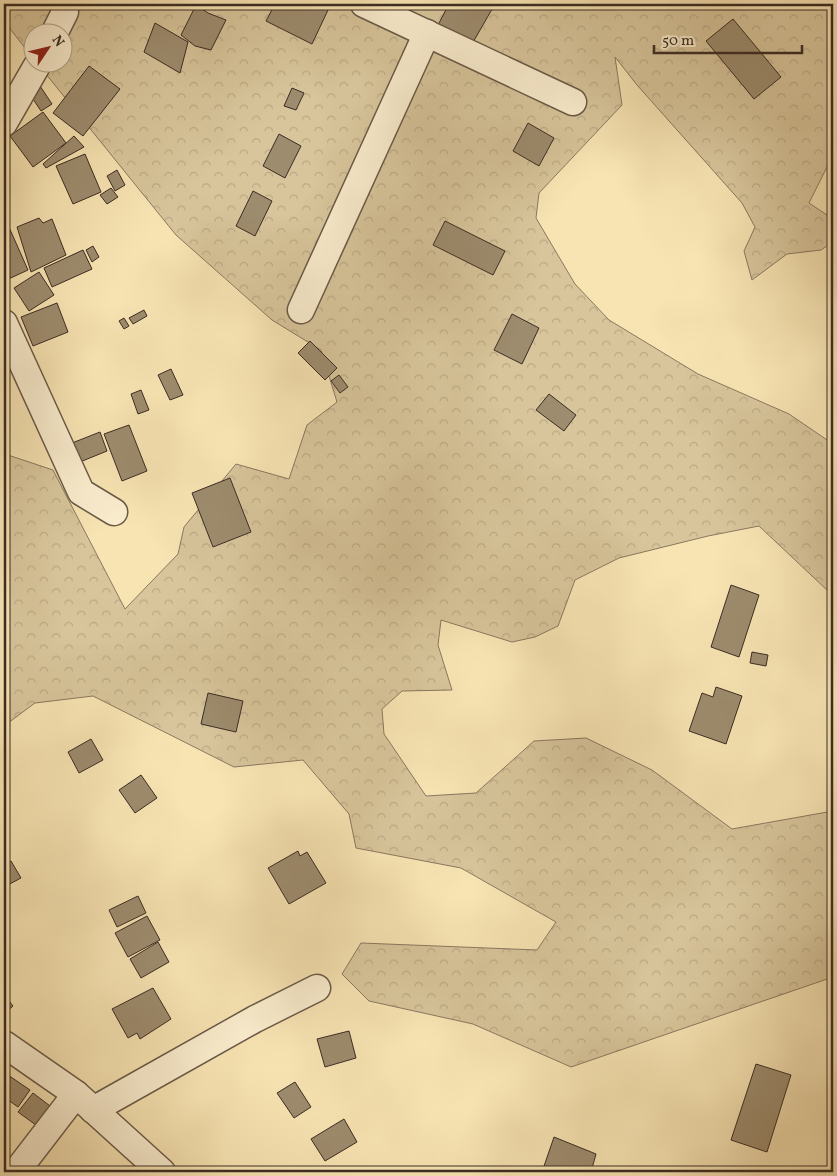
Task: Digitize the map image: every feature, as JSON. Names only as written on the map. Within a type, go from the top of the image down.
[{"type":"street","points":[[60,22],[65,12],[63,4]]},
{"type":"street","points":[[364,4],[573,102]]},
{"type":"street","points":[[300,310],[427,33]]},
{"type":"street","points":[[4,123],[33,72]]},
{"type":"street","points":[[4,323],[81,492],[114,512]]},
{"type":"street","points":[[16,1172],[84,1102],[316,988]]},
{"type":"street","points":[[4,1044],[84,1102],[162,1172]]},
{"type":"green space","points":[[4,4],[810,4],[826,9],[833,6],[833,155],[809,203],[833,219],[833,242],[821,250],[787,254],[752,280],[744,251],[755,227],[742,203],[637,85],[615,57],[622,105],[539,193],[536,218],[575,284],[609,320],[698,374],[789,414],[833,444],[833,581],[828,591],[759,526],[708,536],[619,558],[575,580],[558,626],[535,637],[512,642],[441,620],[438,645],[452,690],[402,691],[382,709],[384,734],[426,796],[476,793],[534,741],[586,738],[652,770],[732,829],[833,811],[833,977],[571,1067],[473,1024],[369,1001],[342,974],[361,943],[537,950],[556,922],[461,868],[356,848],[349,814],[303,760],[234,767],[93,696],[35,703],[4,726],[4,457],[8,455],[53,470],[125,609],[178,554],[184,527],[236,464],[289,479],[307,425],[337,402],[321,350],[272,320],[176,235],[44,72],[72,72],[72,22],[22,22],[22,44],[4,21]]},
{"type":"building","points":[[275,4],[314,4],[328,10],[312,44],[266,21]]},
{"type":"building","points":[[449,4],[495,4],[472,44],[438,25]]},
{"type":"building","points":[[196,5],[208,13],[226,20],[211,50],[195,46],[181,35]]},
{"type":"building","points":[[733,19],[781,77],[754,99],[706,41]]},
{"type":"building","points":[[155,23],[188,42],[180,73],[144,52]]},
{"type":"building","points":[[89,66],[120,89],[83,136],[53,113]]},
{"type":"building","points":[[38,83],[52,104],[41,111],[27,90]]},
{"type":"building","points":[[292,88],[304,93],[296,110],[284,106]]},
{"type":"building","points":[[43,112],[66,143],[33,167],[10,136]]},
{"type":"building","points":[[528,123],[554,138],[539,166],[513,151]]},
{"type":"building","points":[[279,134],[301,146],[285,178],[263,166]]},
{"type":"building","points":[[74,136],[84,147],[46,168],[43,164]]},
{"type":"building","points":[[85,154],[101,192],[73,204],[56,166]]},
{"type":"building","points":[[117,170],[125,185],[115,191],[107,176]]},
{"type":"building","points":[[111,188],[118,197],[107,204],[100,195]]},
{"type":"building","points":[[253,191],[272,201],[255,236],[236,226]]},
{"type":"building","points":[[39,218],[43,223],[52,219],[66,255],[31,272],[17,227]]},
{"type":"building","points":[[445,221],[505,251],[493,275],[433,245]]},
{"type":"building","points":[[8,225],[28,270],[4,281],[4,227]]},
{"type":"building","points":[[93,246],[99,257],[92,262],[86,250]]},
{"type":"building","points":[[83,250],[92,269],[52,287],[44,268]]},
{"type":"building","points":[[39,272],[54,295],[29,311],[14,288]]},
{"type":"building","points":[[57,303],[68,332],[33,346],[21,317]]},
{"type":"building","points":[[144,310],[147,316],[133,324],[129,318]]},
{"type":"building","points":[[512,314],[539,328],[522,364],[494,350]]},
{"type":"building","points":[[124,318],[129,326],[124,329],[119,321]]},
{"type":"building","points":[[310,341],[337,368],[325,380],[298,353]]},
{"type":"building","points":[[171,369],[183,395],[170,400],[158,375]]},
{"type":"building","points":[[339,375],[348,387],[340,393],[331,381]]},
{"type":"building","points":[[141,390],[149,410],[138,414],[131,394]]},
{"type":"building","points":[[549,394],[576,415],[564,431],[536,410]]},
{"type":"building","points":[[129,425],[147,471],[122,481],[104,434]]},
{"type":"building","points":[[100,432],[107,451],[75,464],[67,445]]},
{"type":"building","points":[[230,478],[251,532],[213,547],[192,493]]},
{"type":"building","points":[[731,585],[759,595],[739,657],[711,647]]},
{"type":"building","points":[[752,652],[768,655],[766,666],[750,663]]},
{"type":"building","points":[[716,687],[742,696],[726,744],[689,731],[702,693],[713,697]]},
{"type":"building","points":[[208,693],[243,701],[236,732],[201,724]]},
{"type":"building","points":[[91,739],[103,760],[79,773],[68,752]]},
{"type":"building","points":[[141,775],[157,798],[135,813],[119,790]]},
{"type":"building","points":[[298,851],[300,856],[307,852],[326,883],[289,904],[268,868]]},
{"type":"building","points":[[11,861],[21,878],[4,887],[4,865]]},
{"type":"building","points":[[138,896],[146,913],[117,927],[109,910]]},
{"type":"building","points":[[147,916],[160,940],[128,957],[115,933]]},
{"type":"building","points":[[158,942],[169,962],[141,978],[130,959]]},
{"type":"building","points":[[153,988],[171,1019],[140,1039],[137,1033],[128,1038],[112,1009]]},
{"type":"building","points":[[4,995],[13,1006],[4,1014]]},
{"type":"building","points":[[349,1031],[356,1058],[325,1067],[317,1039]]},
{"type":"building","points":[[756,1064],[791,1075],[767,1152],[731,1140]]},
{"type":"building","points":[[5,1073],[30,1090],[18,1107],[4,1097]]},
{"type":"building","points":[[295,1082],[311,1107],[294,1118],[277,1093]]},
{"type":"building","points":[[33,1093],[54,1109],[40,1128],[18,1112]]},
{"type":"building","points":[[344,1119],[357,1142],[325,1161],[311,1139]]},
{"type":"building","points":[[554,1137],[596,1154],[591,1172],[542,1172]]}]
